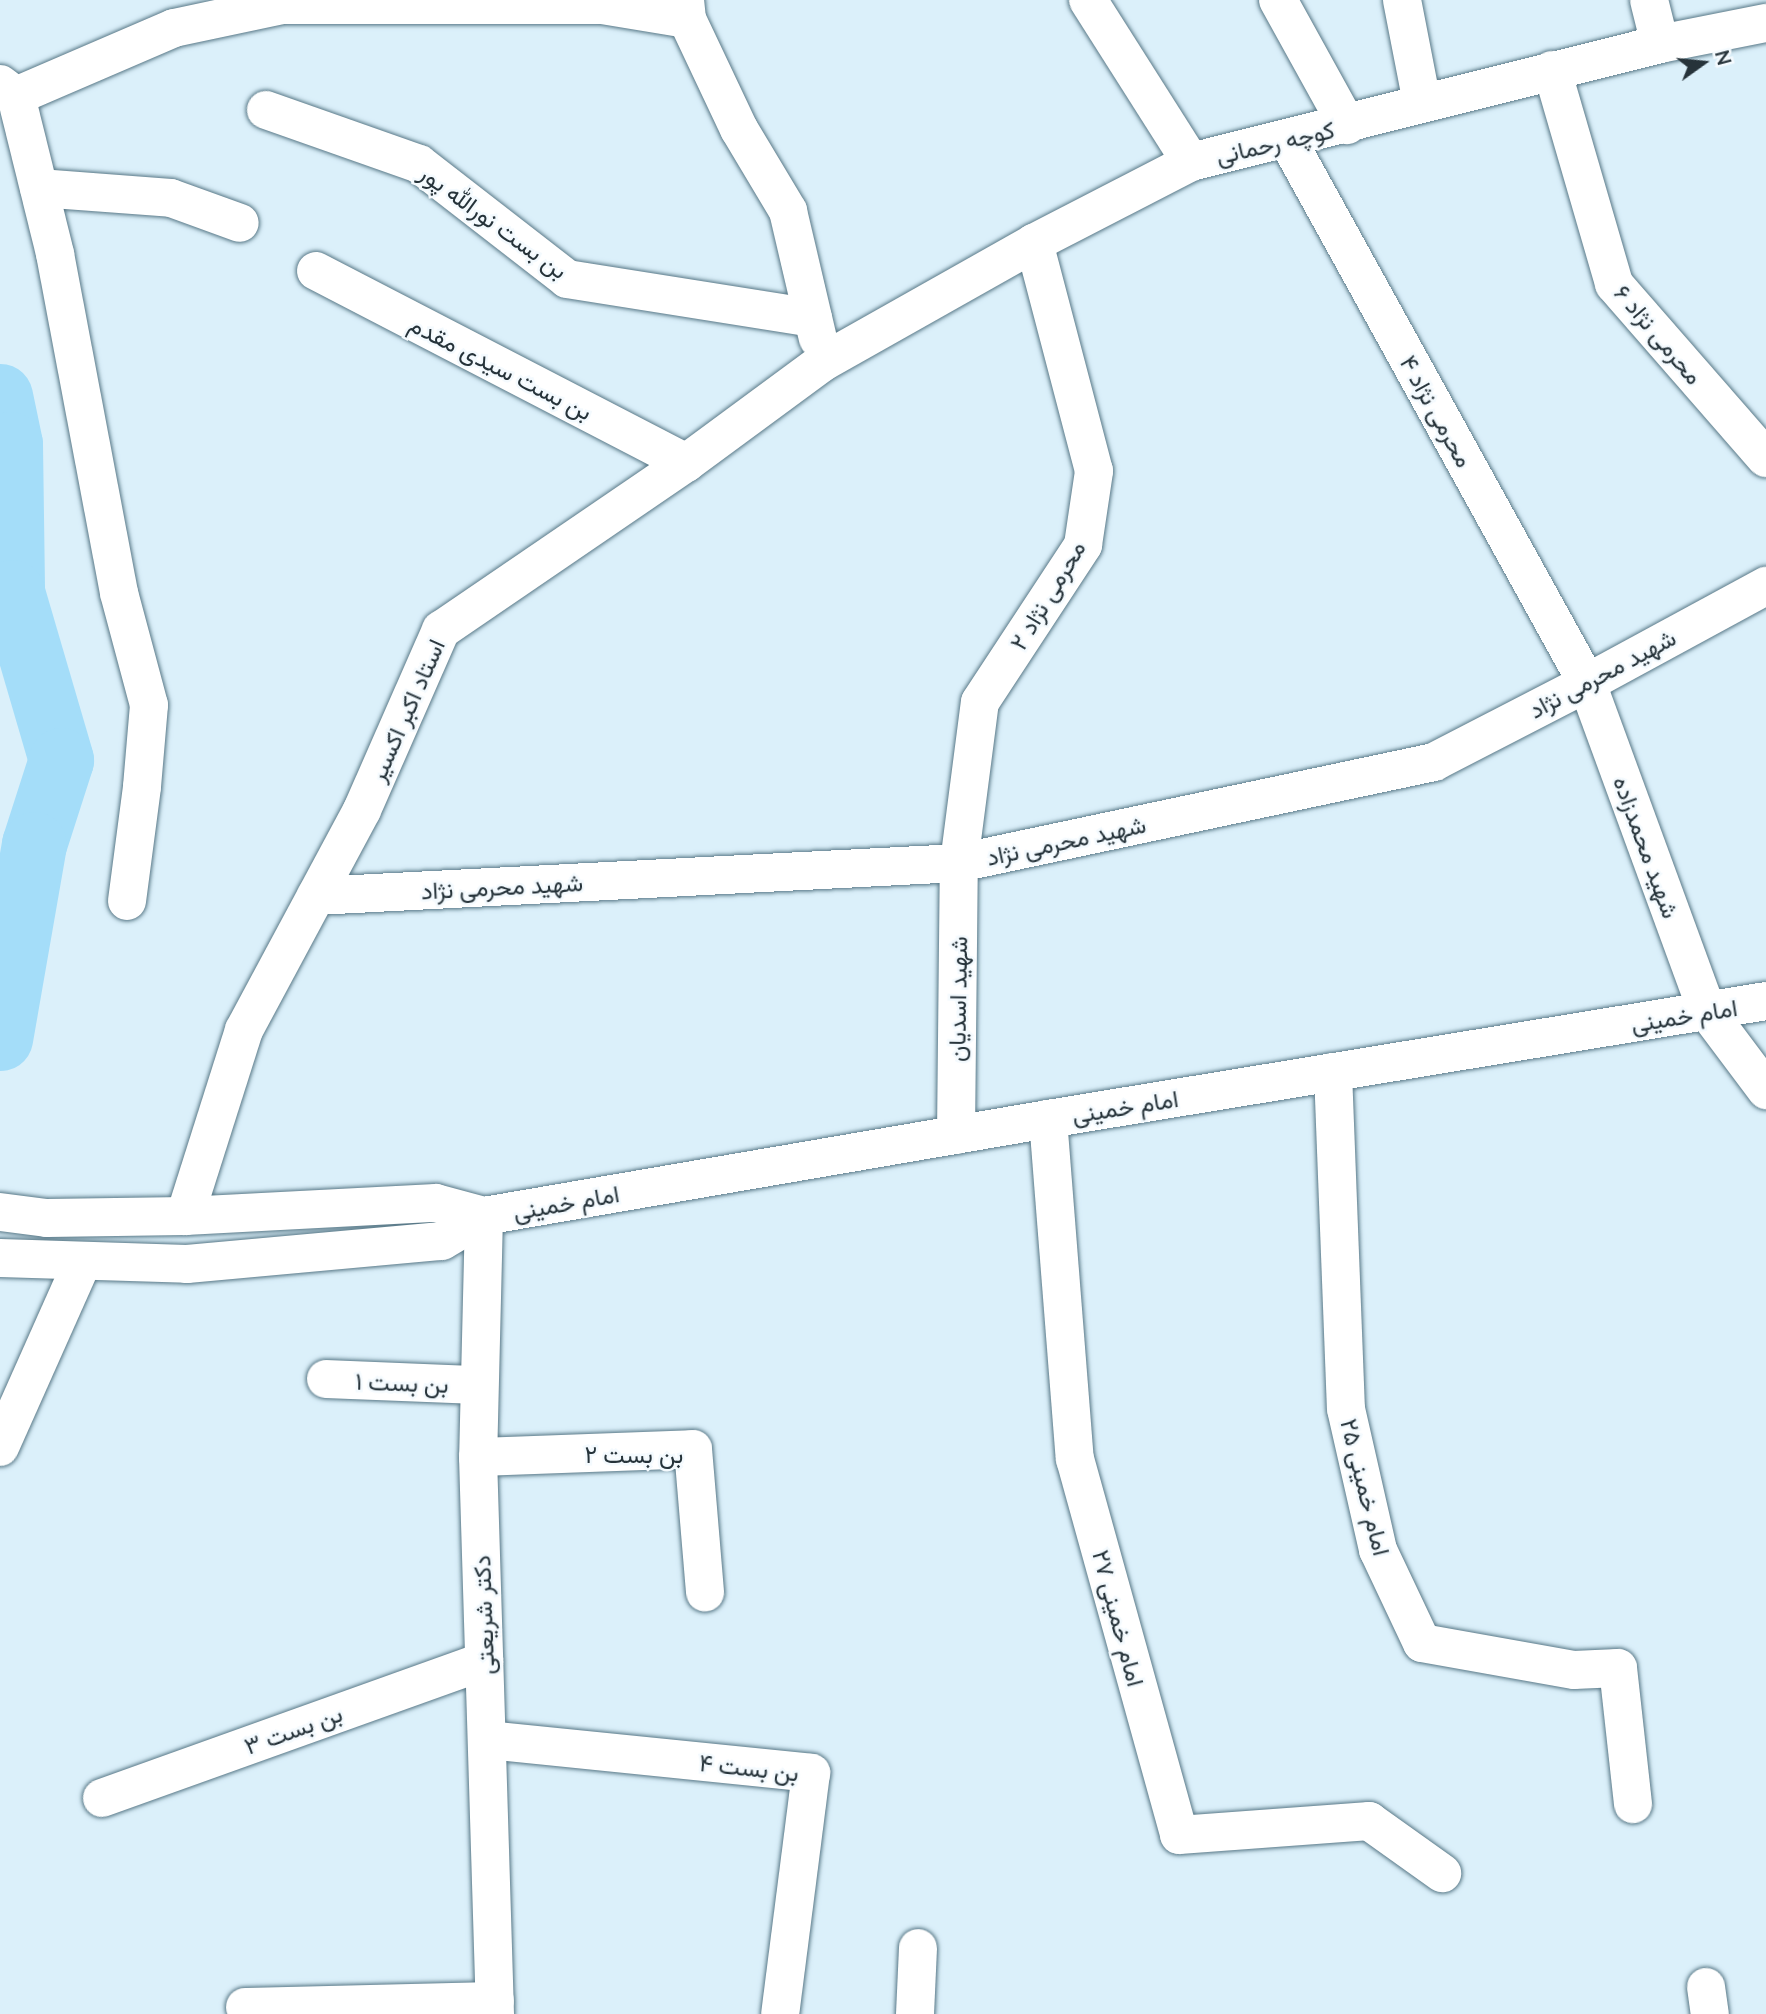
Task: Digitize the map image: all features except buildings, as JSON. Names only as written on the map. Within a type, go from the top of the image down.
[{"type":"street","points":[[1088,0],[1191,162]]},
{"type":"street","points":[[1278,0],[1347,125]]},
{"type":"street","points":[[1402,0],[1422,103]]},
{"type":"street","points":[[1649,0],[1660,44]]},
{"type":"street","points":[[127,901],[142,787],[149,705],[119,593],[55,254],[8,90],[174,28],[282,5],[602,5],[686,10],[739,129],[788,211],[823,362]]},
{"type":"street","name":"کوچه رحمانی","points":[[823,362],[1034,243],[1191,162],[1347,125],[1552,70],[1660,44],[1766,23]]},
{"type":"street","name":"محرمی نژاد ۶","points":[[1552,70],[1614,284],[1766,458]]},
{"type":"street","name":"بن بست نورالله پور","points":[[266,110],[419,164],[567,279],[813,318]]},
{"type":"street","name":"محرمی نژاد ۴","points":[[1287,139],[1587,683]]},
{"type":"street","points":[[38,188],[171,198],[240,223]]},
{"type":"street","name":"محرمی نژاد ۲","points":[[959,863],[981,702],[1083,545],[1094,471],[1034,243]]},
{"type":"street","name":"بن بست سیدی مقدم","points":[[316,271],[686,463]]},
{"type":"street","name":"استاد اکبر اکسیر","points":[[185,1216],[244,1030],[362,810],[441,630],[686,463],[823,362]]},
{"type":"street","name":"شهید محرمی نژاد","points":[[316,896],[959,863],[1434,762],[1766,586]]},
{"type":"street","name":"شهید محمدزاده","points":[[1587,683],[1707,1011],[1766,1090]]},
{"type":"street","name":"شهید اسدیان","points":[[956,1135],[959,863]]},
{"type":"street","name":"امام خمینی","points":[[0,1258],[82,1263],[187,1264],[442,1241],[484,1216],[1048,1119],[1766,1001]]},
{"type":"street","name":"امام خمینی ۲۵","points":[[1333,1072],[1346,1409],[1378,1550],[1422,1643],[1574,1670],[1618,1668],[1633,1804]]},
{"type":"street","name":"امام خمینی ۲۷","points":[[1048,1119],[1075,1459],[1179,1835],[1369,1821],[1442,1873]]},
{"type":"street","name":"امام خمینی","points":[[0,1212],[47,1218],[185,1216],[436,1203],[484,1216]]},
{"type":"street","name":"دکتر شریعتی","points":[[484,1216],[478,1457],[495,2008]]},
{"type":"street","points":[[0,1447],[82,1263]]},
{"type":"street","name":"بن بست ۱","points":[[326,1379],[478,1385]]},
{"type":"street","name":"بن بست ۲","points":[[478,1457],[693,1449],[705,1592]]},
{"type":"street","name":"بن بست ۳","points":[[103,1798],[484,1661]]},
{"type":"street","name":"بن بست ۴","points":[[488,1740],[811,1773],[780,2014]]},
{"type":"street","points":[[915,2014],[918,1948]]},
{"type":"street","points":[[245,2007],[495,2008]]},
{"type":"waterway","points":[[0,396],[10,444],[12,592],[61,760],[34,844],[0,1038]]}]
